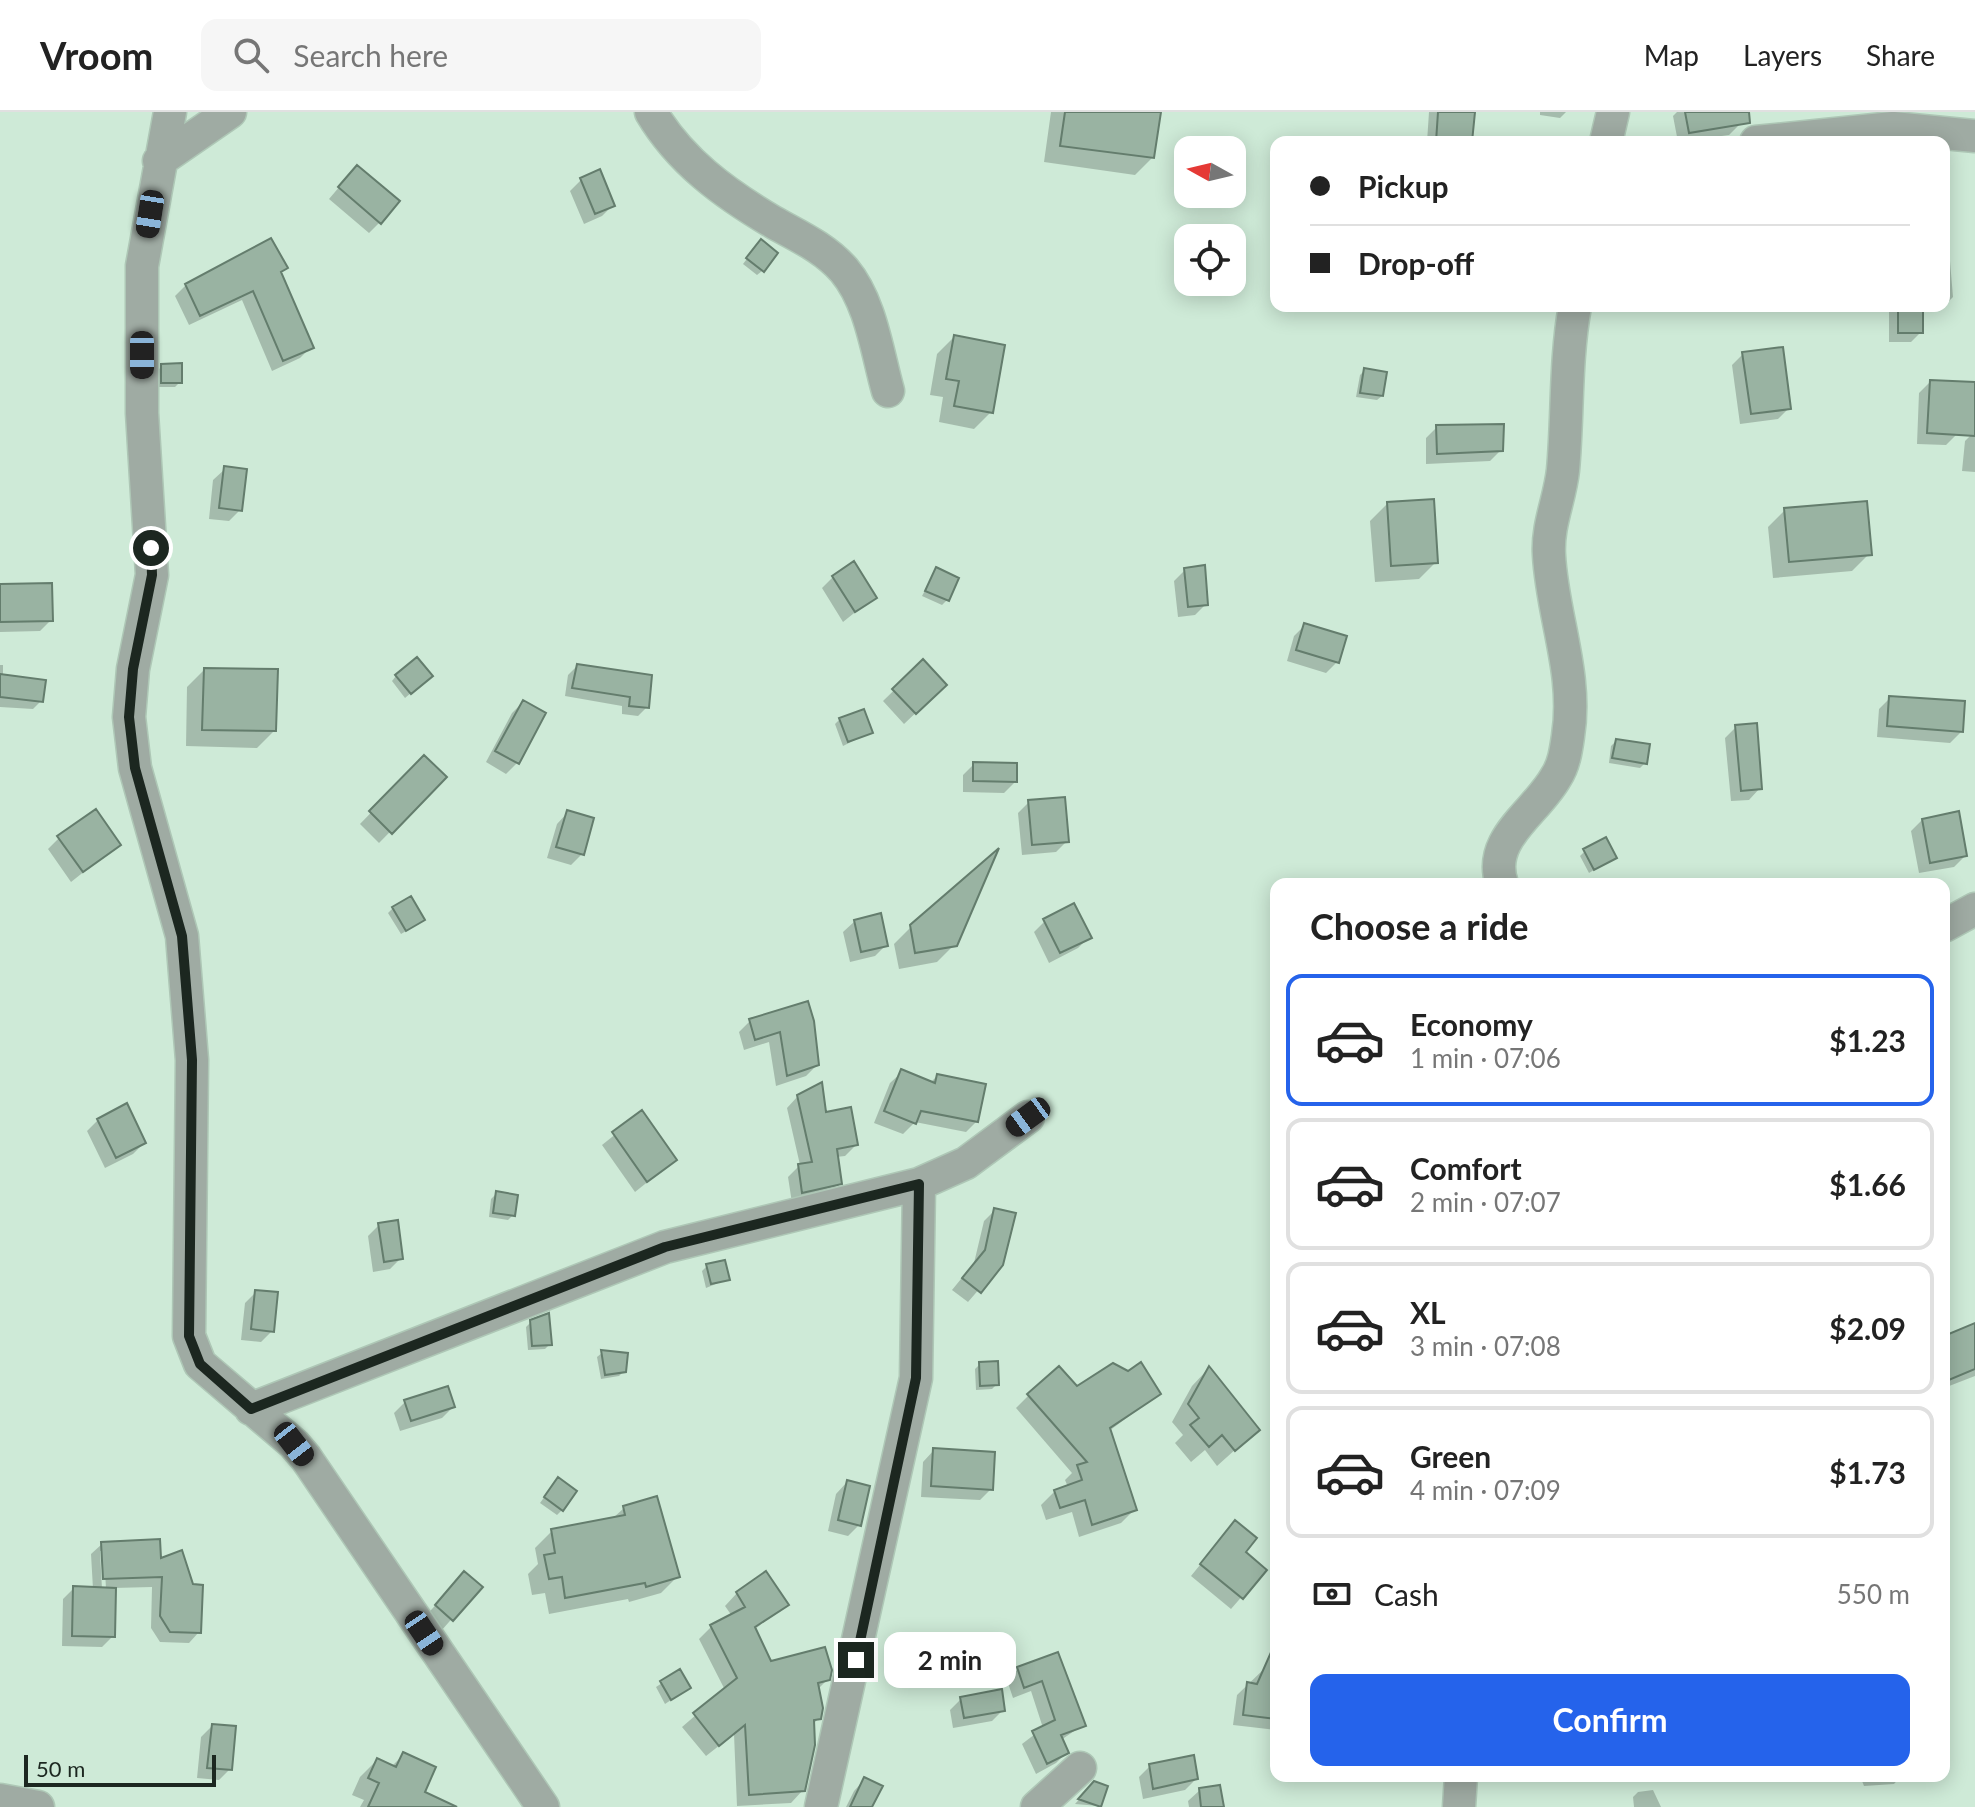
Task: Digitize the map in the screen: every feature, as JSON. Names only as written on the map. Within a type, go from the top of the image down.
[{"type":"street","points":[[170,112],[142,266],[142,413],[152,575],[133,669],[129,717],[135,768],[182,936],[192,1060],[189,1336],[200,1364],[294,1444],[306,1458],[543,1807]]},
{"type":"street","points":[[159,161],[230,112]]},
{"type":"street","points":[[651,112],[675,150],[742,203],[818,247],[844,270],[862,298],[888,391]]},
{"type":"street","points":[[1607,136],[1613,112]]},
{"type":"street","points":[[1815,136],[1893,128],[1975,136]]},
{"type":"street","points":[[1500,878],[1496,868],[1498,850],[1556,779],[1568,733],[1568,675],[1549,555],[1553,510],[1563,474],[1567,377],[1574,312]]},
{"type":"street","points":[[1950,923],[1975,909]]},
{"type":"street","points":[[251,1409],[665,1247],[919,1184],[966,1163],[1028,1117]]},
{"type":"street","points":[[821,1807],[916,1378],[919,1184]]},
{"type":"street","points":[[1037,1807],[1080,1768]]},
{"type":"street","points":[[1459,1807],[1461,1782]]},
{"type":"street","points":[[0,1800],[38,1807]]},
{"type":"building","points":[[1065,112],[1161,112],[1154,158],[1060,146]]},
{"type":"building","points":[[1438,112],[1475,112],[1473,136],[1436,136]]},
{"type":"building","points":[[1685,112],[1749,112],[1750,123],[1689,133]]},
{"type":"building","points":[[357,165],[400,201],[381,224],[338,187]]},
{"type":"building","points":[[600,169],[615,206],[595,214],[580,178]]},
{"type":"building","points":[[271,238],[288,268],[281,272],[314,348],[283,361],[253,291],[200,316],[185,284]]},
{"type":"building","points":[[761,239],[778,253],[764,272],[746,258]]},
{"type":"building","points":[[1898,312],[1923,312],[1923,333],[1898,333]]},
{"type":"building","points":[[954,335],[1005,345],[993,413],[954,406],[959,381],[946,379]]},
{"type":"building","points":[[1783,347],[1791,409],[1751,414],[1742,352]]},
{"type":"building","points":[[182,363],[182,383],[161,383],[161,364]]},
{"type":"building","points":[[1364,368],[1387,372],[1383,396],[1360,393]]},
{"type":"building","points":[[1930,380],[1975,382],[1975,436],[1927,433]]},
{"type":"building","points":[[1504,424],[1503,451],[1437,454],[1436,425]]},
{"type":"building","points":[[224,466],[247,469],[242,511],[219,508]]},
{"type":"building","points":[[1434,499],[1438,563],[1391,566],[1387,502]]},
{"type":"building","points":[[1867,501],[1872,555],[1789,562],[1784,508]]},
{"type":"building","points":[[854,561],[877,598],[855,612],[832,576]]},
{"type":"building","points":[[1205,565],[1208,605],[1188,607],[1184,568]]},
{"type":"building","points":[[936,567],[959,578],[949,601],[925,591]]},
{"type":"building","points":[[52,583],[53,621],[0,622],[0,584]]},
{"type":"building","points":[[1304,623],[1347,636],[1339,663],[1296,650]]},
{"type":"building","points":[[417,657],[433,676],[411,694],[395,675]]},
{"type":"building","points":[[923,659],[947,685],[916,714],[892,689]]},
{"type":"building","points":[[577,664],[652,675],[649,708],[629,706],[630,697],[572,688]]},
{"type":"building","points":[[204,668],[278,669],[276,731],[202,730]]},
{"type":"building","points":[[0,674],[46,680],[43,702],[0,697]]},
{"type":"building","points":[[1889,696],[1965,701],[1963,732],[1887,726]]},
{"type":"building","points":[[523,700],[546,713],[519,764],[495,751]]},
{"type":"building","points":[[864,709],[873,733],[848,742],[839,718]]},
{"type":"building","points":[[1757,723],[1762,789],[1741,791],[1735,725]]},
{"type":"building","points":[[1616,739],[1650,744],[1647,764],[1612,758]]},
{"type":"building","points":[[424,755],[447,777],[392,834],[369,811]]},
{"type":"building","points":[[973,762],[1017,763],[1017,782],[973,781]]},
{"type":"building","points":[[1065,797],[1069,842],[1032,845],[1028,800]]},
{"type":"building","points":[[96,809],[121,845],[83,872],[57,836]]},
{"type":"building","points":[[567,810],[594,818],[584,855],[556,847]]},
{"type":"building","points":[[1959,811],[1967,856],[1930,863],[1922,819]]},
{"type":"building","points":[[1606,837],[1617,858],[1594,870],[1583,849]]},
{"type":"building","points":[[999,848],[957,946],[915,953],[910,925]]},
{"type":"building","points":[[411,896],[425,920],[406,931],[392,907]]},
{"type":"building","points":[[1074,903],[1092,938],[1060,953],[1043,919]]},
{"type":"building","points":[[881,913],[888,946],[861,952],[854,920]]},
{"type":"building","points":[[808,1001],[814,1021],[819,1065],[787,1076],[780,1032],[755,1040],[749,1019]]},
{"type":"building","points":[[901,1069],[935,1083],[937,1074],[986,1084],[978,1122],[921,1111],[916,1124],[884,1111]]},
{"type":"building","points":[[822,1082],[826,1112],[851,1107],[858,1145],[837,1149],[842,1184],[802,1193],[798,1164],[812,1162],[797,1095]]},
{"type":"building","points":[[127,1103],[146,1143],[116,1158],[97,1119]]},
{"type":"building","points":[[642,1110],[677,1160],[647,1182],[612,1132]]},
{"type":"building","points":[[496,1191],[518,1195],[515,1216],[493,1213]]},
{"type":"building","points":[[994,1208],[1016,1213],[1003,1265],[981,1293],[962,1278],[985,1250]]},
{"type":"building","points":[[398,1220],[403,1259],[384,1262],[378,1223]]},
{"type":"building","points":[[725,1260],[730,1280],[711,1284],[706,1264]]},
{"type":"building","points":[[255,1290],[278,1292],[274,1332],[251,1329]]},
{"type":"building","points":[[549,1313],[552,1345],[532,1346],[530,1320]]},
{"type":"building","points":[[1975,1323],[1975,1369],[1950,1379],[1950,1333]]},
{"type":"building","points":[[601,1350],[628,1353],[626,1372],[605,1375]]},
{"type":"building","points":[[998,1361],[999,1385],[980,1386],[979,1362]]},
{"type":"building","points":[[1141,1362],[1161,1394],[1110,1428],[1137,1510],[1092,1525],[1085,1500],[1060,1508],[1054,1490],[1082,1480],[1077,1465],[1087,1462],[1027,1394],[1059,1366],[1077,1386],[1113,1363],[1128,1371]]},
{"type":"building","points":[[1209,1366],[1260,1430],[1235,1451],[1222,1435],[1209,1447],[1190,1425],[1199,1418],[1188,1404]]},
{"type":"building","points":[[448,1386],[455,1407],[411,1421],[404,1400]]},
{"type":"building","points":[[933,1448],[995,1452],[993,1490],[931,1486]]},
{"type":"building","points":[[558,1477],[577,1491],[563,1511],[544,1497]]},
{"type":"building","points":[[847,1480],[870,1486],[861,1526],[838,1520]]},
{"type":"building","points":[[657,1496],[680,1577],[646,1587],[645,1583],[565,1598],[562,1577],[549,1579],[544,1555],[555,1553],[551,1529],[625,1515],[623,1506]]},
{"type":"building","points":[[1235,1520],[1257,1538],[1246,1552],[1267,1570],[1243,1599],[1200,1564]]},
{"type":"building","points":[[160,1539],[161,1558],[182,1550],[193,1584],[203,1585],[201,1633],[170,1632],[160,1616],[162,1577],[103,1579],[101,1542]]},
{"type":"building","points":[[464,1571],[483,1587],[453,1621],[435,1605]]},
{"type":"building","points":[[766,1571],[789,1605],[755,1627],[771,1661],[825,1647],[832,1670],[830,1680],[818,1683],[823,1708],[821,1719],[814,1720],[815,1745],[805,1791],[749,1795],[745,1725],[719,1746],[693,1713],[737,1678],[710,1625],[745,1607],[736,1592]]},
{"type":"building","points":[[73,1586],[116,1588],[115,1637],[72,1636]]},
{"type":"building","points":[[1058,1652],[1086,1726],[1061,1735],[1069,1753],[1047,1764],[1032,1731],[1055,1720],[1042,1681],[1024,1688],[1017,1667]]},
{"type":"building","points":[[1270,1655],[1270,1718],[1243,1715],[1247,1682],[1257,1684]]},
{"type":"building","points":[[680,1669],[691,1688],[671,1700],[660,1681]]},
{"type":"building","points":[[1002,1689],[1005,1711],[964,1718],[960,1697]]},
{"type":"building","points":[[212,1724],[236,1726],[232,1770],[207,1768]]},
{"type":"building","points":[[403,1752],[436,1767],[425,1792],[457,1807],[368,1807],[379,1783],[368,1778],[377,1758],[396,1767]]},
{"type":"building","points":[[1194,1755],[1198,1779],[1153,1789],[1149,1764]]},
{"type":"building","points":[[864,1777],[883,1786],[872,1807],[850,1807]]},
{"type":"building","points":[[1094,1781],[1108,1786],[1101,1807],[1078,1799]]},
{"type":"building","points":[[1220,1785],[1224,1807],[1201,1807],[1199,1788]]},
{"type":"route","points":[[151,548],[152,575],[133,669],[129,717],[135,768],[182,936],[192,1060],[189,1336],[200,1364],[251,1409],[665,1247],[919,1184],[916,1378],[856,1660]]}]
